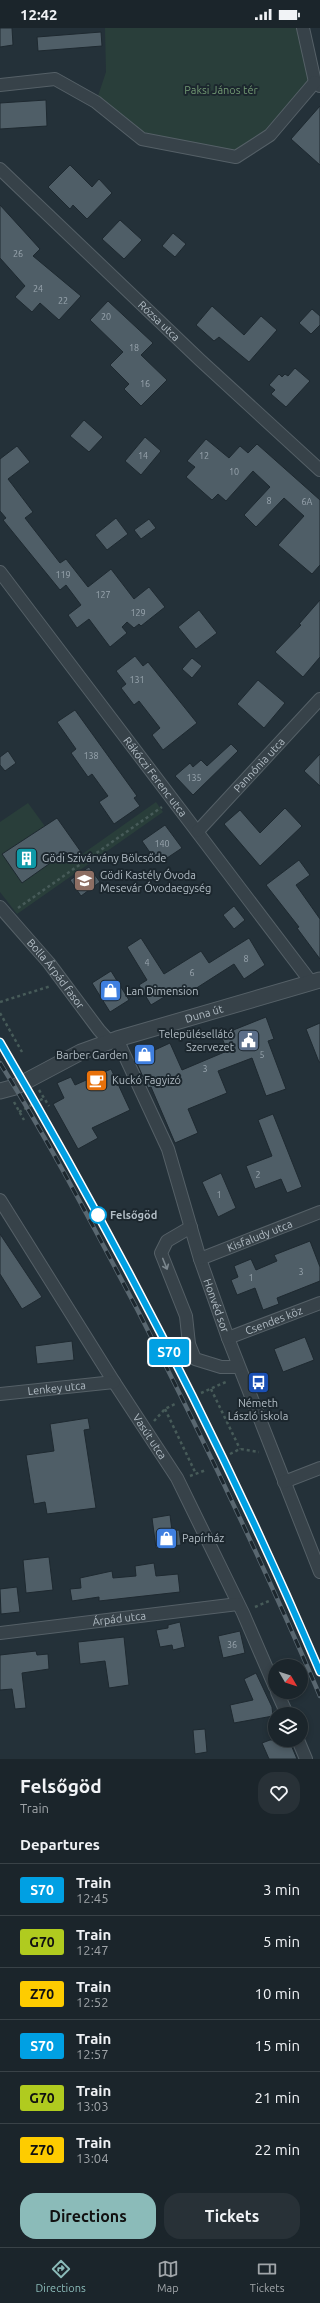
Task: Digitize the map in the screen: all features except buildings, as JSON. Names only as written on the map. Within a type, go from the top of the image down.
[{"type":"street","points":[[0,85],[55,79],[96,102],[142,139],[236,157],[270,135],[318,84],[303,28]]},
{"type":"street","name":"Rózsa utca","points":[[0,169],[200,360],[320,470]]},
{"type":"street","name":"Rákóczi Ferenc utca","points":[[0,572],[315,981]]},
{"type":"street","name":"Pannónia utca","points":[[198,831],[320,699]]},
{"type":"street","name":"Bolla Árpád fasor","points":[[0,907],[50,963],[63,983],[99,1030],[114,1040]]},
{"type":"street","name":"Duna út","points":[[4,1090],[24,1082],[82,1052],[114,1040],[315,981]]},
{"type":"street","name":"Honvéd sor","points":[[114,1040],[168,1149],[200,1259],[228,1338],[320,1572]]},
{"type":"street","name":"Vasút utca","points":[[0,1200],[114,1382],[177,1478],[238,1604],[268,1671]]},
{"type":"street","name":"Kisfaludy utca","points":[[200,1259],[320,1212]]},
{"type":"street","points":[[191,1227],[167,1241],[161,1253],[186,1316],[189,1344],[195,1359],[240,1371]]},
{"type":"street","name":"Csendes köz","points":[[228,1338],[320,1303]]},
{"type":"street","name":"Lenkey utca","points":[[0,1394],[114,1382]]},
{"type":"street","points":[[284,1482],[320,1468]]},
{"type":"street","name":"Árpád utca","points":[[0,1633],[238,1604]]},
{"type":"street","points":[[301,1747],[306,1759]]},
{"type":"path","points":[[15,910],[161,808]]},
{"type":"path","points":[[0,1002],[63,983]]},
{"type":"path","points":[[0,1013],[22,1052]]},
{"type":"path","points":[[4,1090],[24,1120]]},
{"type":"path","points":[[19,1112],[44,1098]]},
{"type":"path","points":[[201,1393],[211,1389],[240,1371]]},
{"type":"path","points":[[211,1389],[240,1449]]},
{"type":"path","points":[[146,1430],[165,1409],[175,1404]]},
{"type":"path","points":[[165,1409],[196,1474]]},
{"type":"path","points":[[230,1454],[240,1449],[257,1452],[270,1448]]},
{"type":"green space","name":"Paksi János tér","points":[[105,28],[303,28],[315,82],[270,135],[236,157],[142,139],[96,102],[106,72]]},
{"type":"green space","points":[[156,802],[163,812],[17,914],[0,892],[0,822],[28,803],[71,862]]},
{"type":"railway","points":[[0,1042],[87,1196],[170,1352],[248,1511],[320,1672]]},
{"type":"railway","points":[[0,1063],[71,1185],[137,1309],[255,1549],[320,1696]]},
{"type":"train","name":"S70","points":[[0,1042],[97,1212],[196,1403],[289,1599],[320,1672]]},
{"type":"place","name":"Gödi Szivárvány Bölcsőde","points":[[27,858]]},
{"type":"place","name":"Gödi Kastély Óvoda Mesevár Óvodaegység","points":[[85,881]]},
{"type":"place","name":"Lan Dimension","points":[[110,991]]},
{"type":"place","name":"Településellátó Szervezet","points":[[249,1040]]},
{"type":"place","name":"Barber Garden","points":[[144,1055]]},
{"type":"place","name":"Kuckó Fagyizó","points":[[96,1080]]},
{"type":"place","name":"Felsőgöd","points":[[98,1215]]},
{"type":"place","name":"Németh László iskola","points":[[258,1383]]},
{"type":"place","name":"Papírház","points":[[167,1538]]}]
